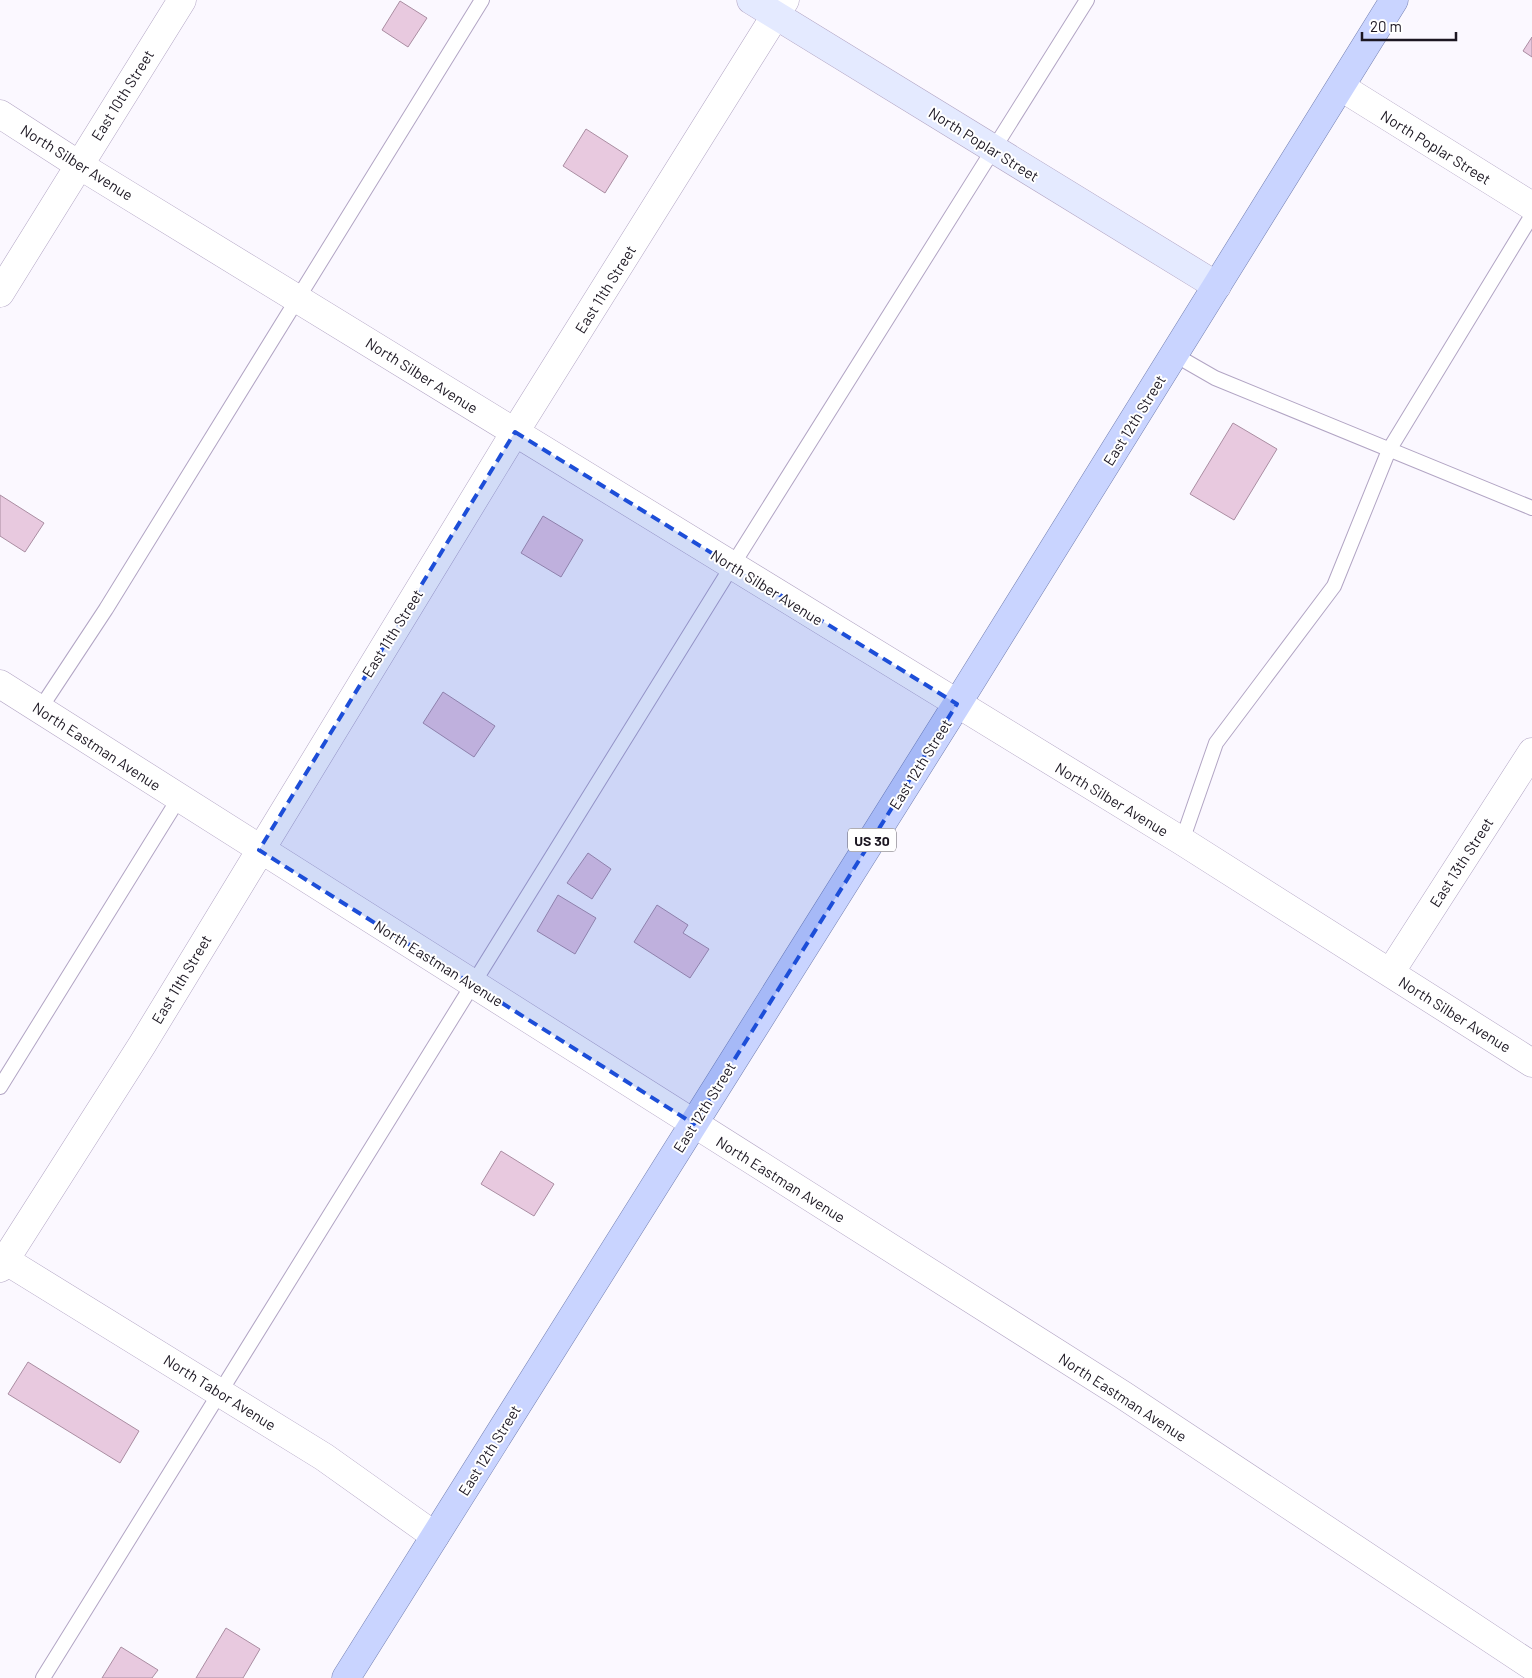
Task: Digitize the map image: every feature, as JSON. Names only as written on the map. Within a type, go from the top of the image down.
[{"type":"main road","name":"North Poplar Street","points":[[751,0],[781,8],[993,150],[1218,286]]},
{"type":"main road","name":"East 12th Street","points":[[346,1678],[1175,355],[1394,0]]},
{"type":"street","name":"East 10th Street","points":[[0,293],[182,0]]},
{"type":"street","name":"East 11th Street","points":[[2,1261],[142,1045],[515,432],[781,8]]},
{"type":"street","name":"North Poplar Street","points":[[1341,87],[1532,206]]},
{"type":"street","name":"North Silber Avenue","points":[[0,114],[79,165],[1182,842],[1532,1062]]},
{"type":"street","name":"North Eastman Avenue","points":[[0,684],[1123,1396],[1532,1666]]},
{"type":"street","name":"East 13th Street","points":[[1390,973],[1532,752]]},
{"type":"street","name":"North Tabor Avenue","points":[[2,1261],[324,1457],[434,1536]]},
{"type":"lane","points":[[40,709],[106,609],[482,0]]},
{"type":"lane","points":[[43,1678],[474,986],[732,566],[1087,0]]},
{"type":"lane","points":[[1182,842],[1216,743],[1334,586],[1389,450],[1532,215]]},
{"type":"lane","points":[[1175,355],[1215,378],[1532,508]]},
{"type":"lane","points":[[0,1087],[179,798]]},
{"type":"highlighted area","points":[[515,432],[957,704],[694,1124],[259,850]]},
{"type":"building","points":[[400,1],[427,18],[408,47],[382,30]]},
{"type":"building","points":[[1532,37],[1532,57],[1523,51]]},
{"type":"building","points":[[586,129],[628,156],[605,193],[563,166]]},
{"type":"building","points":[[1233,423],[1277,449],[1234,520],[1190,494]]},
{"type":"building","points":[[0,495],[44,523],[25,552],[0,536]]},
{"type":"building","points":[[543,516],[583,540],[561,577],[521,553]]},
{"type":"building","points":[[443,692],[495,726],[474,757],[423,723]]},
{"type":"building","points":[[588,853],[611,869],[592,899],[567,883]]},
{"type":"building","points":[[558,895],[596,918],[575,954],[537,931]]},
{"type":"building","points":[[657,905],[688,925],[683,933],[709,949],[690,978],[634,942]]},
{"type":"building","points":[[501,1151],[554,1184],[534,1216],[481,1184]]},
{"type":"building","points":[[28,1362],[139,1431],[120,1463],[8,1394]]},
{"type":"building","points":[[226,1628],[260,1649],[243,1678],[196,1678]]},
{"type":"building","points":[[121,1647],[158,1670],[152,1678],[102,1678]]}]
